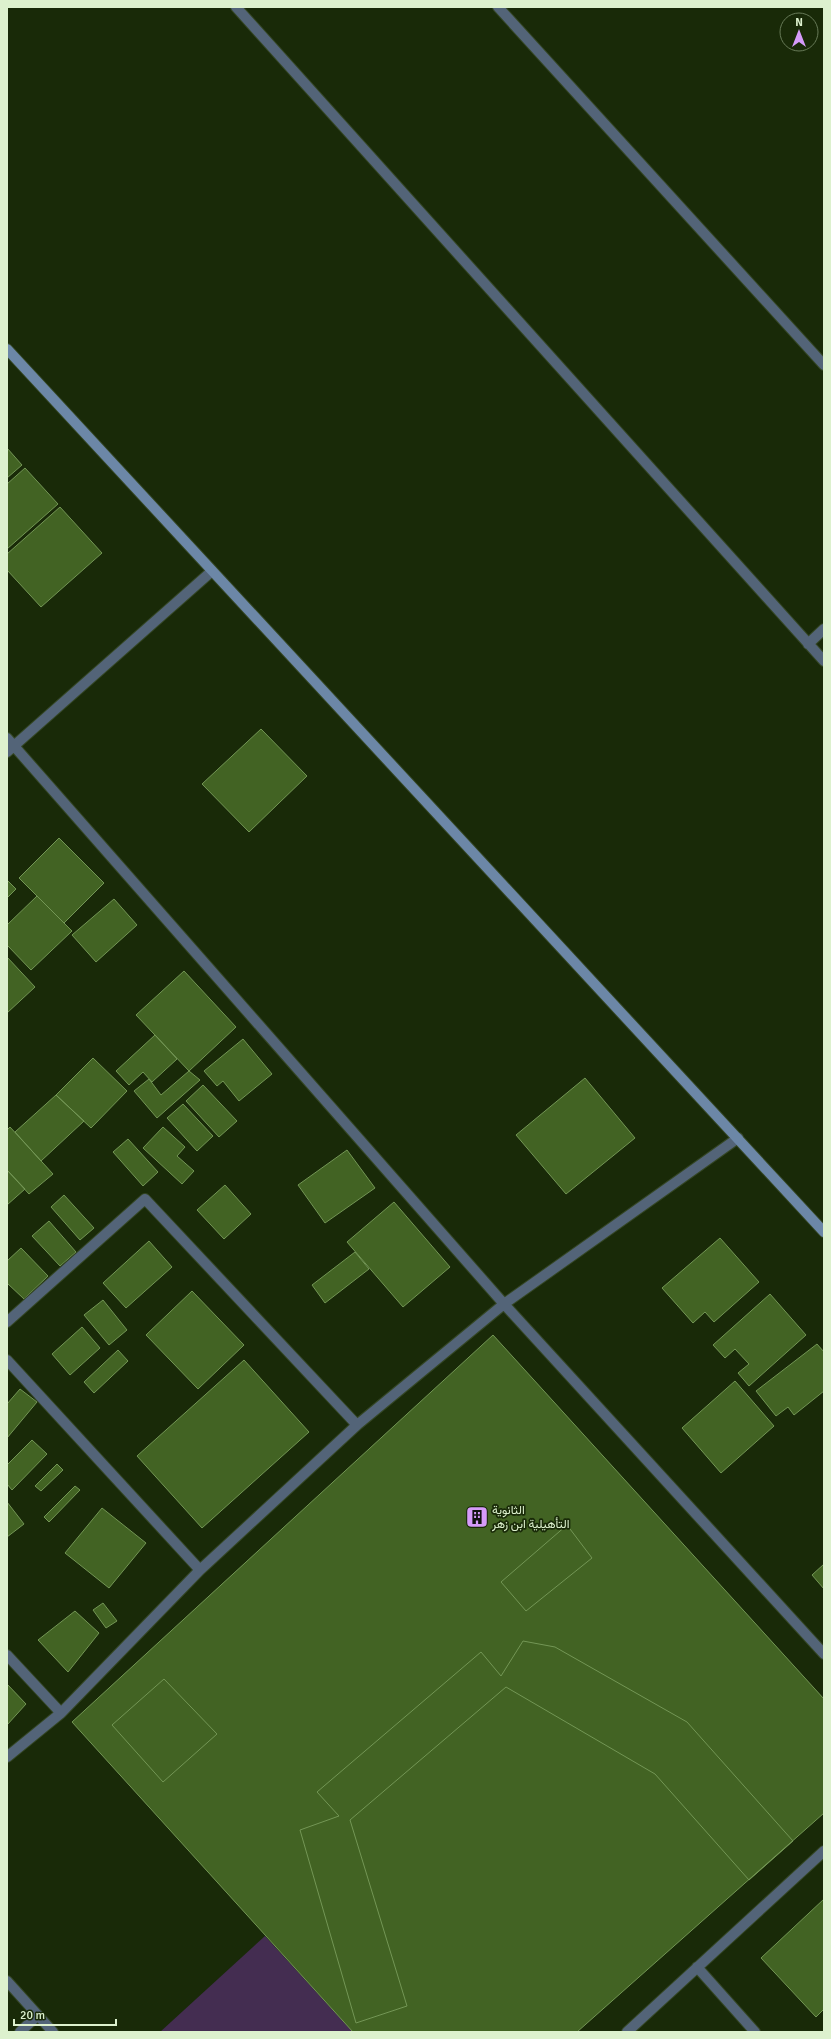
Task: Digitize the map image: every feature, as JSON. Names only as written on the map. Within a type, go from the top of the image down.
[{"type":"main road","points":[[7,349],[824,1232]]},
{"type":"street","points":[[236,7],[824,661]]},
{"type":"street","points":[[498,7],[823,362]]},
{"type":"street","points":[[212,572],[9,745],[504,1304],[824,1654]]},
{"type":"street","points":[[808,644],[824,629]]},
{"type":"street","points":[[7,1757],[61,1713],[200,1570],[357,1426],[504,1304],[738,1138]]},
{"type":"street","points":[[7,1322],[145,1199],[357,1426]]},
{"type":"street","points":[[7,1360],[200,1570]]},
{"type":"street","points":[[7,1655],[61,1713]]},
{"type":"street","points":[[627,2032],[824,1851]]},
{"type":"street","points":[[697,1967],[755,2032]]},
{"type":"street","points":[[7,1981],[53,2032]]},
{"type":"street","points":[[20,2032],[38,2015]]},
{"type":"shaded area","points":[[265,1936],[353,2032],[160,2032]]},
{"type":"building","points":[[7,448],[22,465],[7,478]]},
{"type":"building","points":[[25,468],[58,504],[7,549],[7,484]]},
{"type":"building","points":[[60,507],[102,553],[41,607],[7,570],[7,554]]},
{"type":"building","points":[[261,729],[307,776],[249,832],[202,784]]},
{"type":"building","points":[[59,838],[104,883],[64,923],[19,878]]},
{"type":"building","points":[[7,880],[16,889],[7,898]]},
{"type":"building","points":[[37,896],[72,931],[31,970],[7,945],[7,925]]},
{"type":"building","points":[[114,899],[137,925],[96,962],[72,935]]},
{"type":"building","points":[[7,957],[35,987],[7,1013]]},
{"type":"building","points":[[184,971],[236,1027],[189,1071],[136,1015]]},
{"type":"building","points":[[155,1035],[177,1059],[152,1082],[143,1072],[129,1085],[116,1071]]},
{"type":"building","points":[[243,1039],[272,1074],[239,1101],[223,1081],[217,1086],[204,1071]]},
{"type":"building","points":[[93,1058],[127,1091],[91,1128],[56,1095]]},
{"type":"building","points":[[189,1071],[200,1080],[157,1118],[134,1091],[149,1079],[161,1095]]},
{"type":"building","points":[[585,1078],[635,1138],[566,1194],[516,1135]]},
{"type":"building","points":[[203,1085],[237,1121],[219,1137],[186,1101]]},
{"type":"building","points":[[56,1095],[84,1121],[41,1161],[15,1132]]},
{"type":"building","points":[[183,1104],[213,1136],[197,1151],[167,1118]]},
{"type":"building","points":[[10,1127],[53,1174],[29,1194],[7,1170],[7,1130]]},
{"type":"building","points":[[163,1127],[185,1147],[177,1156],[194,1171],[182,1184],[143,1148]]},
{"type":"building","points":[[128,1139],[158,1172],[143,1186],[113,1152]]},
{"type":"building","points":[[347,1150],[375,1188],[325,1223],[298,1185]]},
{"type":"building","points":[[7,1170],[25,1189],[7,1205]]},
{"type":"building","points":[[225,1185],[251,1214],[224,1239],[197,1210]]},
{"type":"building","points":[[64,1195],[94,1228],[80,1240],[51,1207]]},
{"type":"building","points":[[394,1202],[450,1267],[403,1307],[347,1242]]},
{"type":"building","points":[[49,1221],[76,1252],[60,1266],[32,1236]]},
{"type":"building","points":[[720,1238],[759,1282],[714,1322],[705,1312],[693,1323],[662,1288]]},
{"type":"building","points":[[149,1241],[172,1267],[126,1308],[103,1283]]},
{"type":"building","points":[[21,1248],[48,1276],[24,1299],[7,1283],[7,1261]]},
{"type":"building","points":[[355,1252],[369,1269],[325,1303],[312,1285]]},
{"type":"building","points":[[192,1291],[244,1345],[198,1389],[146,1335]]},
{"type":"building","points":[[770,1294],[806,1335],[749,1386],[738,1373],[749,1364],[735,1349],[725,1358],[713,1345]]},
{"type":"building","points":[[103,1300],[127,1330],[109,1345],[84,1315]]},
{"type":"building","points":[[82,1327],[100,1348],[70,1375],[52,1354]]},
{"type":"building","name":"الثانوية التأهيلية ابن زهر","points":[[493,1335],[824,1699],[824,1813],[577,2032],[353,2032],[72,1722]]},
{"type":"building","points":[[817,1344],[824,1352],[824,1391],[794,1415],[788,1407],[776,1416],[756,1391]]},
{"type":"building","points":[[118,1350],[128,1361],[94,1393],[84,1382]]},
{"type":"building","points":[[244,1360],[309,1432],[202,1528],[137,1456]]},
{"type":"building","points":[[735,1381],[774,1426],[721,1473],[682,1428]]},
{"type":"building","points":[[20,1389],[37,1402],[7,1438],[7,1404]]},
{"type":"building","points":[[32,1440],[47,1454],[12,1490],[7,1484],[7,1465]]},
{"type":"building","points":[[57,1464],[63,1470],[41,1491],[35,1486]]},
{"type":"building","points":[[75,1486],[80,1490],[49,1522],[44,1517]]},
{"type":"building","points":[[7,1502],[24,1524],[7,1537]]},
{"type":"building","points":[[102,1508],[146,1543],[109,1588],[65,1553]]},
{"type":"building","points":[[567,1525],[592,1558],[526,1611],[501,1582]]},
{"type":"building","points":[[824,1564],[824,1589],[812,1575]]},
{"type":"building","points":[[103,1603],[117,1621],[106,1628],[93,1610]]},
{"type":"building","points":[[75,1611],[99,1633],[68,1672],[38,1640]]},
{"type":"building","points":[[523,1641],[555,1647],[687,1722],[793,1841],[749,1880],[655,1774],[506,1687],[350,1820],[407,2006],[356,2023],[300,1830],[339,1816],[317,1792],[481,1652],[501,1676]]},
{"type":"building","points":[[164,1679],[217,1734],[163,1782],[112,1725]]},
{"type":"building","points":[[7,1684],[26,1704],[7,1725]]},
{"type":"building","points":[[824,1899],[824,2009],[816,2017],[761,1958]]},
{"type":"place","name":"الثانوية التأهيلية ابن زهر","points":[[477,1517]]}]
